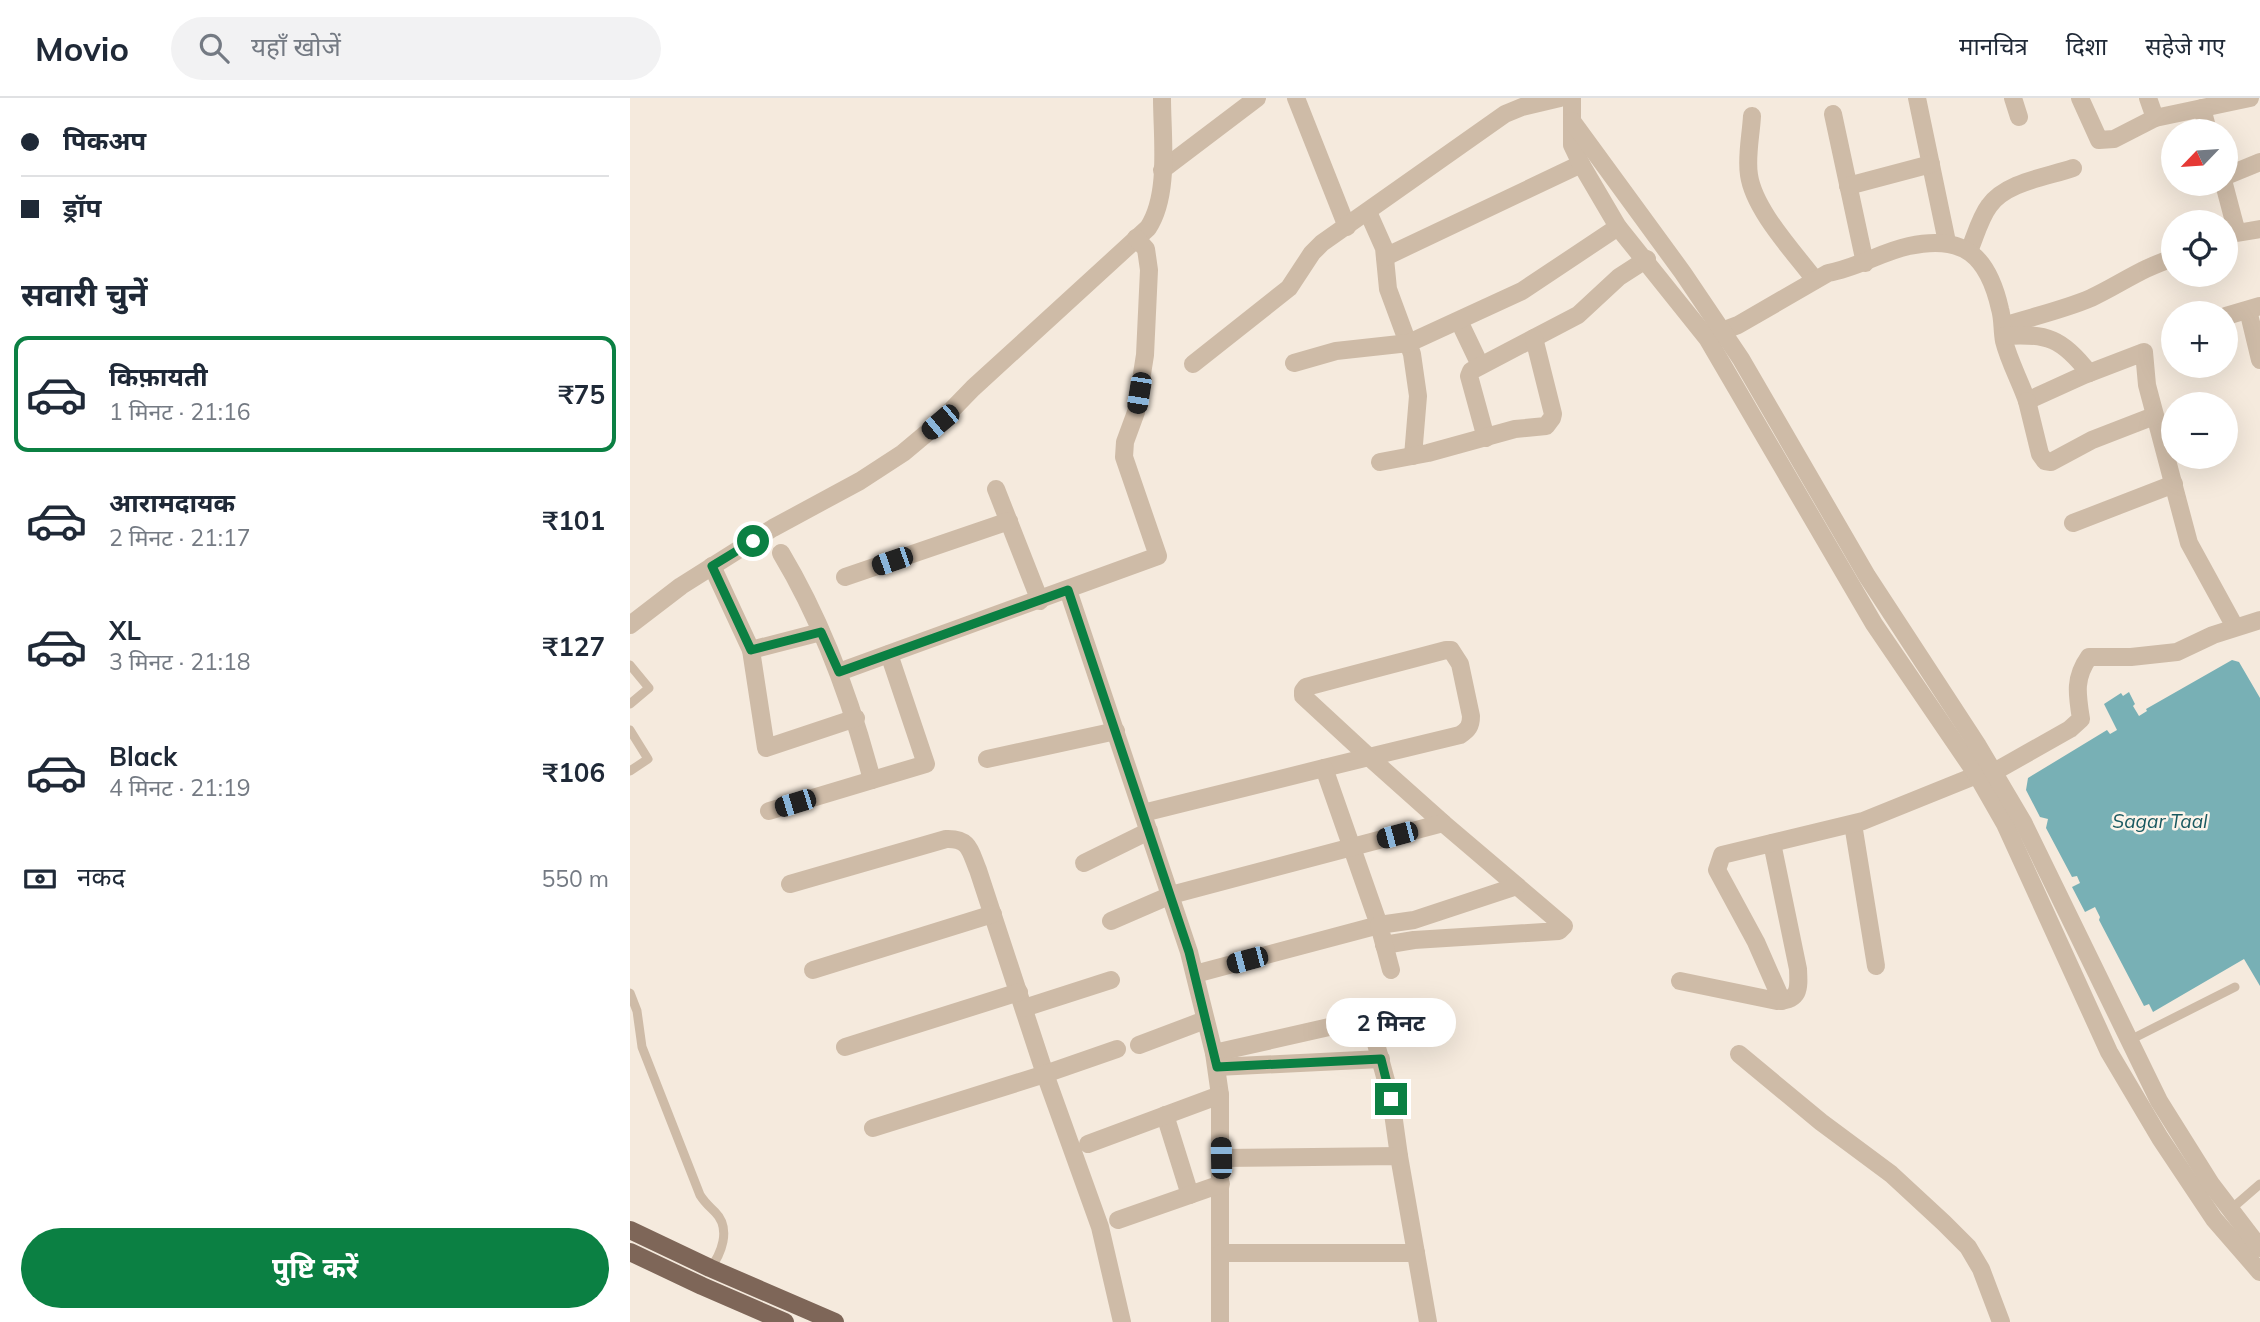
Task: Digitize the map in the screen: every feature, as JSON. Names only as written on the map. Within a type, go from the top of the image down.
[{"type":"main road","points":[[630,1230],[835,1322]]},
{"type":"main road","points":[[630,1252],[785,1322]]},
{"type":"street","points":[[630,625],[712,566],[773,528],[860,481],[903,453],[940,422],[973,388],[1136,238],[1155,217],[1160,197],[1162,98]]},
{"type":"street","points":[[1162,170],[1257,98]]},
{"type":"street","points":[[1296,98],[1348,227]]},
{"type":"street","points":[[1193,364],[1289,288],[1312,253],[1322,243],[1368,212],[1502,106],[1521,107],[1560,98]]},
{"type":"street","points":[[1573,98],[1572,145],[1618,227],[1647,259],[1707,338],[1874,624],[2023,822],[2159,1101],[2230,1210],[2260,1248]]},
{"type":"street","points":[[1917,98],[1947,242]]},
{"type":"street","points":[[2013,98],[2019,117]]},
{"type":"street","points":[[2080,98],[2099,140],[2114,139],[2155,118],[2250,98]]},
{"type":"street","points":[[2148,98],[2155,118]]},
{"type":"street","points":[[2202,108],[2205,119]]},
{"type":"street","points":[[1833,114],[1865,263]]},
{"type":"street","points":[[1752,116],[1749,175],[1755,195],[1815,280]]},
{"type":"street","points":[[1572,121],[1741,359],[1985,774],[2005,824],[2109,1052],[2160,1138],[2214,1220],[2260,1272]]},
{"type":"street","points":[[2238,171],[2260,162]]},
{"type":"street","points":[[1385,257],[1581,164]]},
{"type":"street","points":[[1848,186],[1931,164]]},
{"type":"street","points":[[1969,251],[1988,207],[2000,195],[2073,169]]},
{"type":"street","points":[[1368,212],[1384,248],[1388,289],[1409,343],[1419,396],[1413,456]]},
{"type":"street","points":[[1294,363],[1336,351],[1409,343],[1522,291],[1618,227]]},
{"type":"street","points":[[2238,234],[2260,229]]},
{"type":"street","points":[[839,672],[1158,556],[1124,457],[1125,442],[1136,412],[1145,355],[1149,270],[1146,249],[1136,238]]},
{"type":"street","points":[[1722,331],[1738,325],[1828,273],[1865,263],[1911,245],[1947,242],[1969,251],[1984,264],[2000,308],[2003,331],[2040,454],[2045,461],[2051,462],[2091,440],[2154,416]]},
{"type":"street","points":[[1486,438],[1469,376],[1471,371],[1578,315],[1619,278],[1647,259]]},
{"type":"street","points":[[2003,331],[2088,299],[2150,265],[2161,262]]},
{"type":"street","points":[[2254,308],[2260,360]]},
{"type":"street","points":[[1459,321],[1480,365]]},
{"type":"street","points":[[2003,331],[2034,334],[2059,342],[2077,357],[2089,373]]},
{"type":"street","points":[[1380,462],[1515,429],[1546,426],[1552,418],[1534,338]]},
{"type":"street","points":[[2026,401],[2144,352],[2147,385],[2154,416],[2189,543],[2235,627]]},
{"type":"street","points":[[2073,523],[2174,484]]},
{"type":"street","points":[[996,489],[1040,601]]},
{"type":"street","points":[[845,577],[1009,521]]},
{"type":"street","points":[[781,553],[805,593],[839,672],[856,718],[872,780]]},
{"type":"street","points":[[712,566],[751,650],[766,748],[856,718]]},
{"type":"street","points":[[1068,590],[1171,895],[1195,974],[1215,1060],[1220,1094],[1220,1322]]},
{"type":"street","points":[[1782,1001],[1756,943],[1717,870],[1722,855],[1853,824],[1985,774],[2070,729],[2081,719],[2078,699],[2079,670],[2089,657],[2131,657],[2176,652],[2235,627],[2260,620]]},
{"type":"street","points":[[751,650],[821,632]]},
{"type":"street","points":[[1143,813],[1324,768],[1369,757],[1460,735],[1467,731],[1471,716],[1460,664],[1451,650],[1306,687],[1303,691],[1305,700],[1369,757],[1443,823],[1564,926],[1559,931],[1414,940],[1384,945]]},
{"type":"street","points":[[769,811],[926,764],[889,654]]},
{"type":"street","points":[[987,760],[1116,731]]},
{"type":"street","points":[[1324,768],[1379,925],[1391,970]]},
{"type":"street","points":[[1111,921],[1171,895],[1443,823]]},
{"type":"street","points":[[1853,824],[1876,966]]},
{"type":"street","points":[[1084,863],[1149,831]]},
{"type":"street","points":[[790,884],[946,839],[959,838],[964,842],[974,861],[993,914],[1045,1074],[1100,1227],[1122,1322]]},
{"type":"street","points":[[1680,981],[1782,1001],[1792,998],[1799,984],[1798,969],[1772,844]]},
{"type":"street","points":[[1195,974],[1379,925],[1414,920],[1517,886]]},
{"type":"street","points":[[813,970],[993,914]]},
{"type":"street","points":[[845,1047],[1021,1000],[1111,980]]},
{"type":"street","points":[[1215,1060],[1369,1017],[1391,1099],[1428,1322]]},
{"type":"street","points":[[1139,1045],[1205,1020]]},
{"type":"street","points":[[873,1128],[1117,1049]]},
{"type":"street","points":[[1739,1054],[1821,1122],[1891,1174],[1968,1247],[1981,1269],[2001,1322]]},
{"type":"street","points":[[1215,1060],[1381,1059]]},
{"type":"street","points":[[1088,1144],[1220,1094]]},
{"type":"street","points":[[1165,1115],[1190,1195]]},
{"type":"street","points":[[1221,1158],[1399,1156]]},
{"type":"street","points":[[1118,1220],[1221,1184]]},
{"type":"street","points":[[1221,1252],[1416,1253]]},
{"type":"lane","points":[[630,665],[649,688],[630,704]]},
{"type":"lane","points":[[630,730],[648,759],[630,771]]},
{"type":"lane","points":[[2130,1040],[2235,988]]},
{"type":"lane","points":[[630,993],[638,1011],[642,1047],[700,1195],[707,1206],[717,1213],[724,1228],[717,1261],[710,1268],[702,1286]]},
{"type":"lane","points":[[2230,1210],[2260,1184]]},
{"type":"water","name":"Sagar Taal","points":[[2232,660],[2239,662],[2260,698],[2260,986],[2244,959],[2153,1012],[2149,1004],[2144,1006],[2099,920],[2095,907],[2085,912],[2072,887],[2080,883],[2077,876],[2072,877],[2046,828],[2048,819],[2040,817],[2026,790],[2028,778],[2107,730],[2110,734],[2117,730],[2104,704],[2121,693],[2123,696],[2129,692],[2139,716],[2147,711],[2146,709]]},
{"type":"route","points":[[753,541],[712,566],[751,650],[821,632],[839,672],[1068,590],[1189,952],[1217,1067],[1381,1059],[1391,1099]]}]
